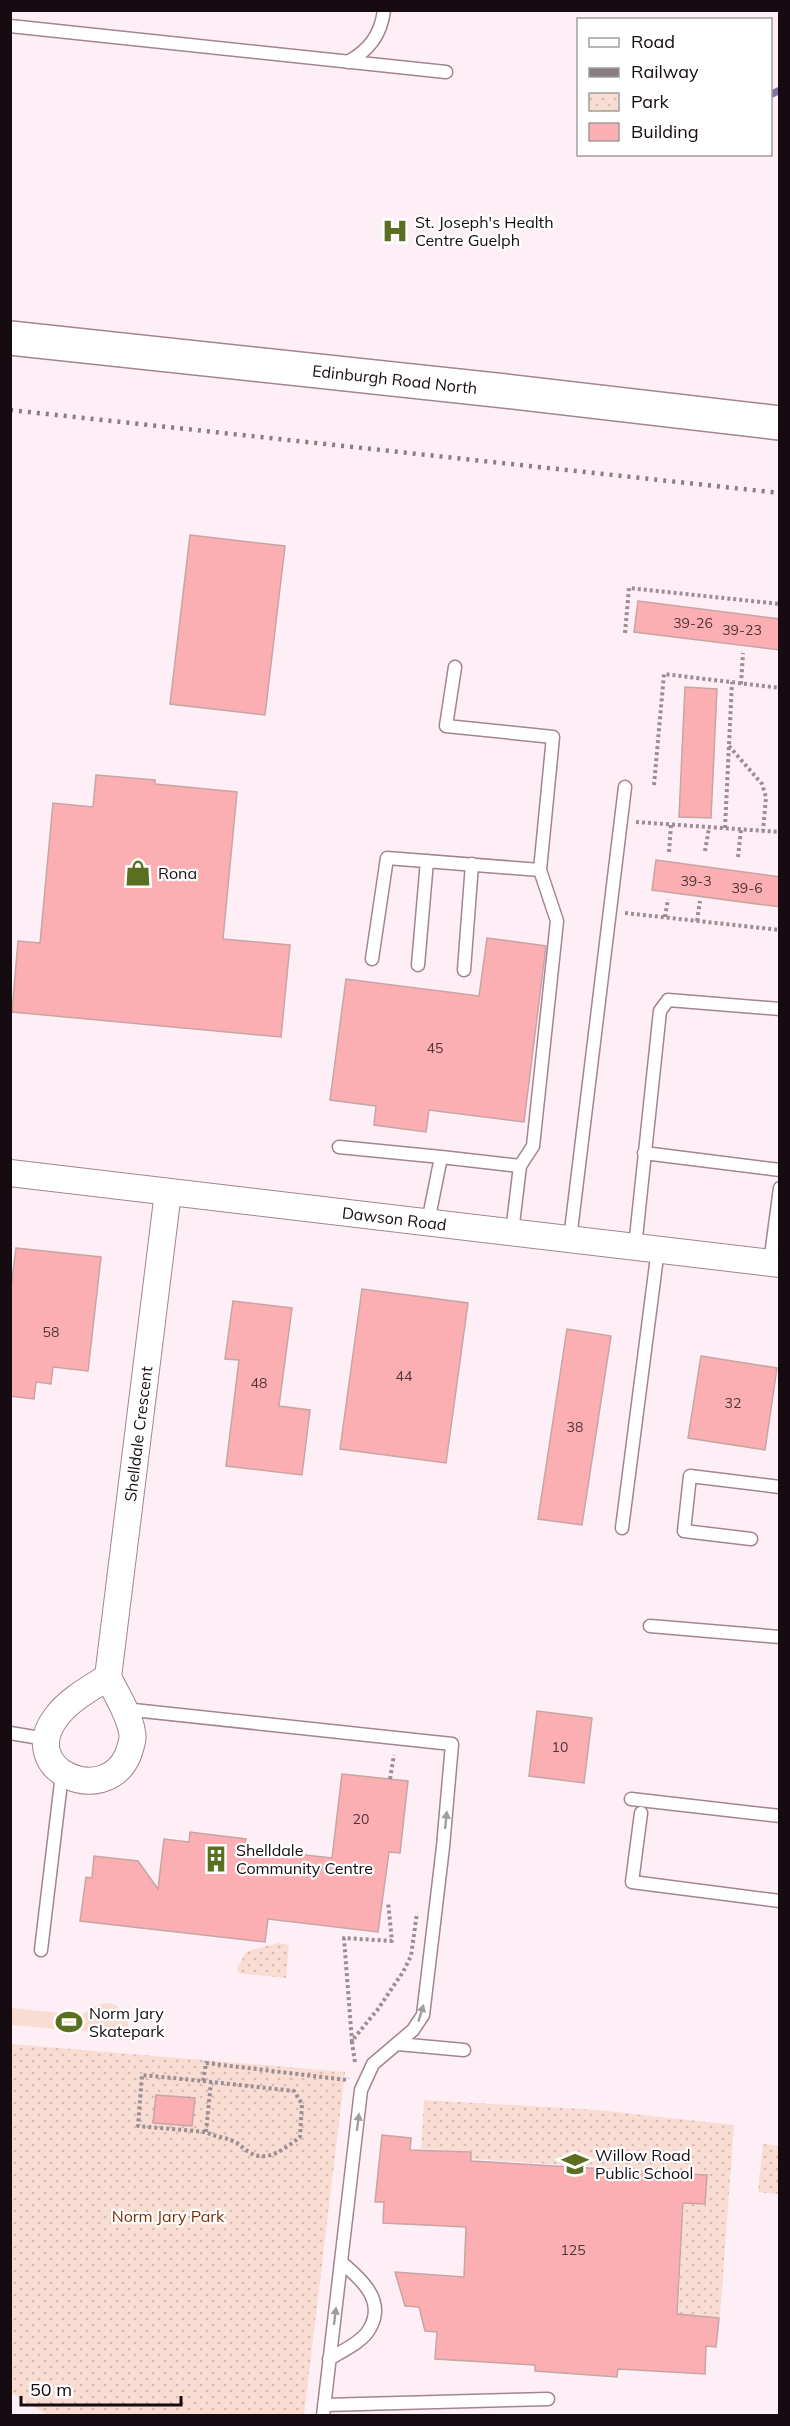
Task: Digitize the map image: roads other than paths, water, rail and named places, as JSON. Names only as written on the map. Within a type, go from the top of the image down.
[{"type":"main road","name":"Edinburgh Road North","points":[[10,338],[780,423]]},
{"type":"street","name":"Dawson Road","points":[[10,1173],[775,1264]]},
{"type":"street","name":"Shelldale Crescent","points":[[108,1677],[168,1192]]},
{"type":"street","points":[[108,1677],[124,1709],[133,1733],[125,1760],[116,1770],[104,1778],[77,1780],[62,1774],[52,1766],[47,1752],[46,1739],[50,1726],[69,1704],[108,1677]]},
{"type":"lane","points":[[348,62],[362,54],[373,43],[380,29],[384,10]]},
{"type":"lane","points":[[10,26],[446,72]]},
{"type":"lane","points":[[455,667],[446,726],[553,737],[540,870],[557,921],[533,1146],[520,1166],[512,1232]]},
{"type":"lane","points":[[570,1239],[625,787]]},
{"type":"lane","points":[[372,959],[387,858],[540,870]]},
{"type":"lane","points":[[418,965],[427,861]]},
{"type":"lane","points":[[464,970],[472,864]]},
{"type":"lane","points":[[622,1528],[647,1248],[644,1153],[660,1011],[668,999],[780,1009]]},
{"type":"lane","points":[[339,1147],[520,1166]]},
{"type":"lane","points":[[644,1153],[780,1170]]},
{"type":"lane","points":[[428,1222],[441,1157]]},
{"type":"lane","points":[[775,1264],[780,1188]]},
{"type":"lane","points":[[751,1539],[684,1530],[690,1476],[780,1487]]},
{"type":"lane","points":[[650,1626],[780,1637]]},
{"type":"lane","points":[[124,1709],[452,1744],[443,1847],[423,2015],[413,2030],[374,2064],[361,2090],[324,2410],[548,2399]]},
{"type":"lane","points":[[10,1733],[46,1739]]},
{"type":"lane","points":[[41,1950],[62,1774]]},
{"type":"lane","points":[[631,1799],[780,1816]]},
{"type":"lane","points":[[641,1813],[632,1882],[780,1901]]},
{"type":"lane","points":[[398,2044],[464,2050]]},
{"type":"lane","points":[[329,2359],[354,2343],[370,2329],[375,2311],[372,2296],[363,2281],[341,2262]]},
{"type":"waterway","points":[[772,94],[780,90]]},
{"type":"railway","points":[[10,410],[780,493]]},
{"type":"place","name":"St. Joseph's Health Centre Guelph","points":[[395,231]]},
{"type":"place","name":"Rona","points":[[138,873]]},
{"type":"place","name":"Shelldale Community Centre","points":[[216,1859]]},
{"type":"place","name":"Norm Jary Skatepark","points":[[69,2022]]},
{"type":"place","name":"Willow Road Public School","points":[[575,2164]]},
{"type":"park label","name":"Norm Jary Park","points":[[168,2216]]}]
